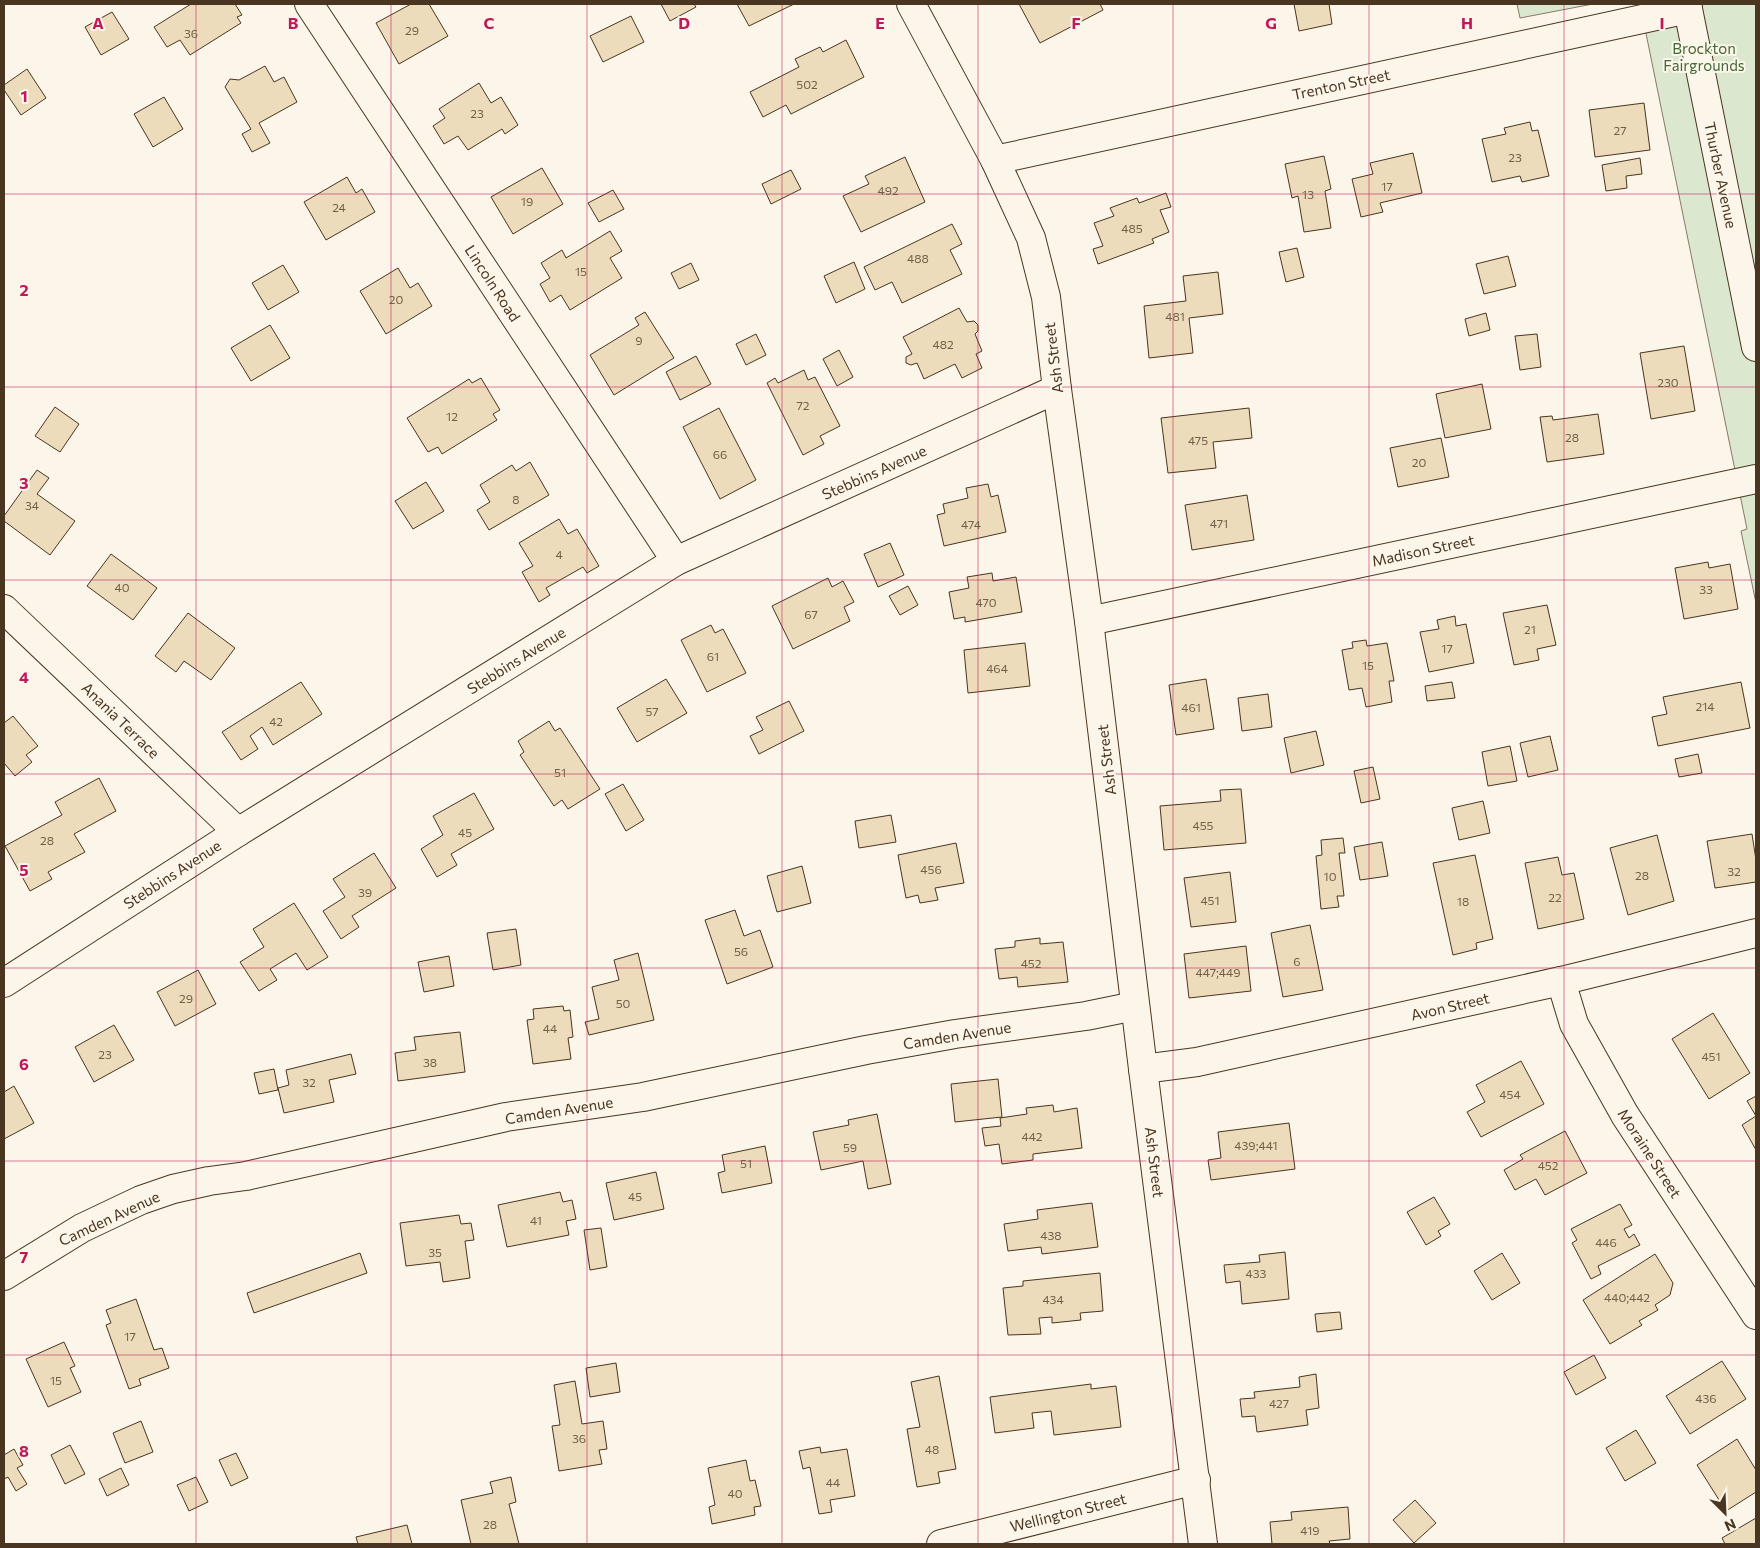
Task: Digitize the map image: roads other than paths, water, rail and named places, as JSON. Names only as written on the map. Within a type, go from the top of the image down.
[{"type":"street","name":"Lincoln Road","points":[[309,4],[676,561]]},
{"type":"street","name":"Ash Street","points":[[911,4],[995,160],[1031,238],[1046,297],[1089,621],[1135,1006],[1203,1544]]},
{"type":"street","name":"Trenton Street","points":[[995,160],[1687,6]]},
{"type":"street","name":"Thurber Avenue","points":[[1687,6],[1756,347]]},
{"type":"street","name":"Stebbins Avenue","points":[[4,983],[238,832],[676,561],[1057,389]]},
{"type":"street","name":"Madison Street","points":[[1089,621],[1756,478]]},
{"type":"street","name":"Anania Terrace","points":[[4,609],[238,832]]},
{"type":"street","name":"Avon Street","points":[[1143,1069],[1197,1062],[1561,981],[1756,933]]},
{"type":"street","name":"Moraine Street","points":[[1561,981],[1574,1024],[1625,1115],[1756,1315]]},
{"type":"street","name":"Camden Avenue","points":[[4,1276],[82,1228],[142,1200],[173,1189],[209,1181],[246,1176],[506,1117],[643,1097],[866,1050],[955,1034],[1086,1016],[1135,1006]]},
{"type":"street","name":"Wellington Street","points":[[941,1544],[1196,1480]]},
{"type":"park label","name":"Brockton Fairgrounds","points":[[1704,56]]}]
